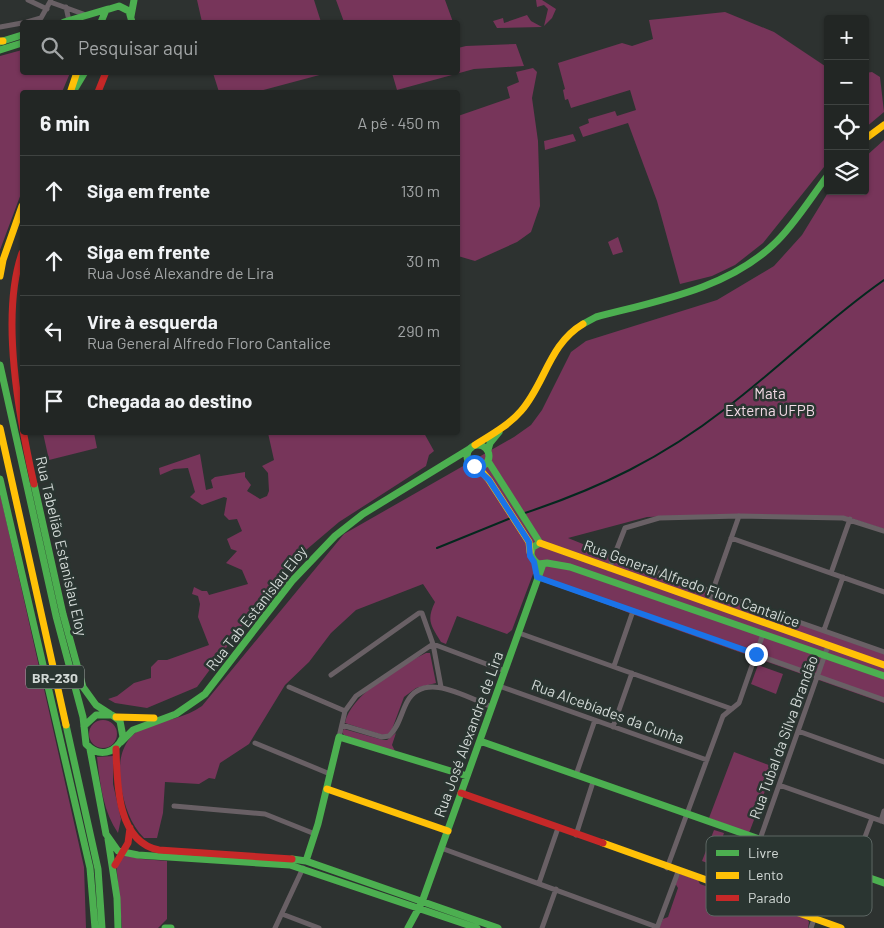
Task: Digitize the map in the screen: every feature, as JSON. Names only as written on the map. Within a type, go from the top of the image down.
[{"type":"main road","points":[[132,19],[134,0]]},
{"type":"main road","points":[[72,20],[112,5],[124,8],[132,19]]},
{"type":"main road","points":[[102,20],[104,13],[112,5]]},
{"type":"main road","points":[[1,42],[20,36]]},
{"type":"main road","points":[[0,50],[20,44]]},
{"type":"main road","points":[[72,90],[76,75]]},
{"type":"main road","points":[[72,90],[83,75]]},
{"type":"main road","points":[[99,90],[105,75]]},
{"type":"main road","points":[[869,136],[884,125]]},
{"type":"main road","name":"Rua Tab Estanislau Eloy","points":[[119,746],[131,732],[188,707],[213,686],[292,581],[335,536],[363,514],[447,461],[473,447],[504,426],[522,410],[556,350],[571,331],[596,317],[685,293],[738,272],[775,244],[824,180]]},
{"type":"main road","points":[[0,276],[3,260],[20,212]]},
{"type":"main road","name":"Rua Tabelião Estanislau Eloy","points":[[20,257],[13,270],[9,285],[6,315],[9,356],[20,420]]},
{"type":"main road","name":"Rua Tabelião Estanislau Eloy","points":[[0,364],[56,616],[84,726]]},
{"type":"main road","name":"Rua Tab Estanislau Eloy","points":[[488,450],[490,443],[504,426]]},
{"type":"main road","name":"BR-230","points":[[0,428],[98,869],[102,928]]},
{"type":"main road","name":"Rua Tabelião Estanislau Eloy","points":[[23,435],[63,614],[83,688],[96,704],[114,716]]},
{"type":"main road","points":[[488,461],[483,465],[471,464],[468,459],[473,447],[481,445],[488,450],[488,461],[529,535],[532,558],[538,576]]},
{"type":"main road","name":"Rua Tab Estanislau Eloy","points":[[447,461],[468,459]]},
{"type":"main road","points":[[477,466],[529,535],[544,544],[552,554],[545,564]]},
{"type":"main road","name":"BR-230","points":[[0,479],[90,868],[95,928]]},
{"type":"main road","points":[[532,558],[534,546],[544,544]]},
{"type":"main road","name":"Rua General Alfredo Floro Cantalice","points":[[544,544],[609,569],[884,665]]},
{"type":"main road","name":"Rua General Alfredo Floro Cantalice","points":[[532,558],[545,564],[570,566],[884,676]]},
{"type":"main road","name":"Rua José Alexandre de Lira","points":[[408,928],[420,905],[442,848],[538,576],[545,564]]},
{"type":"main road","points":[[118,928],[114,868],[90,749],[84,738],[84,726],[96,715],[114,716],[124,731],[119,746],[118,792],[130,828],[142,844],[159,850],[272,857],[304,865],[420,905],[498,928]]},
{"type":"main road","name":"Rua Tab Estanislau Eloy","points":[[114,716],[160,718]]},
{"type":"main road","points":[[304,865],[315,834],[339,736],[467,776]]},
{"type":"main road","points":[[480,740],[747,836]]},
{"type":"main road","points":[[90,749],[106,753],[119,746]]},
{"type":"main road","points":[[327,789],[448,830]]},
{"type":"main road","points":[[461,793],[706,881]]},
{"type":"main road","points":[[114,868],[128,843],[130,828]]},
{"type":"main road","points":[[106,834],[115,849],[138,855],[304,865]]},
{"type":"main road","points":[[872,879],[884,883]]},
{"type":"main road","points":[[420,905],[477,928]]},
{"type":"main road","points":[[806,916],[841,928]]},
{"type":"main road","points":[[165,928],[171,928]]},
{"type":"street","points":[[28,0],[47,9]]},
{"type":"street","points":[[34,20],[42,18],[50,1],[86,15]]},
{"type":"street","points":[[66,7],[66,20]]},
{"type":"street","points":[[0,27],[20,24]]},
{"type":"street","points":[[708,604],[739,516]]},
{"type":"street","points":[[609,569],[625,528],[659,518],[739,516],[850,519],[884,531]]},
{"type":"street","points":[[831,573],[850,519]]},
{"type":"street","points":[[731,538],[884,592]]},
{"type":"street","name":"Rua General Alfredo Floro Cantalice","points":[[614,557],[884,652]]},
{"type":"street","points":[[538,576],[884,700]]},
{"type":"street","points":[[824,630],[843,577]]},
{"type":"street","points":[[654,597],[658,586]]},
{"type":"street","points":[[614,666],[633,611]]},
{"type":"street","points":[[331,675],[419,613],[424,615],[433,644],[441,687]]},
{"type":"street","points":[[519,633],[732,709]]},
{"type":"street","points":[[667,868],[723,716],[739,703],[763,634]]},
{"type":"street","points":[[433,644],[505,671]]},
{"type":"street","points":[[339,736],[345,711],[356,696],[433,644]]},
{"type":"street","name":"Rua Tubal da Silva Brandão","points":[[760,836],[828,646]]},
{"type":"street","points":[[613,727],[632,673]]},
{"type":"street","name":"Rua Alcebíades da Cunha","points":[[499,686],[707,760]]},
{"type":"street","points":[[290,687],[345,711]]},
{"type":"street","points":[[342,725],[382,737],[389,736],[395,729],[407,701],[415,692],[430,687],[441,687],[492,707]]},
{"type":"street","points":[[576,775],[595,720]]},
{"type":"street","points":[[798,731],[884,762]]},
{"type":"street","points":[[255,743],[330,774]]},
{"type":"street","points":[[576,835],[594,782]]},
{"type":"street","points":[[779,785],[882,821],[884,811]]},
{"type":"street","points":[[174,806],[265,814],[315,834]]},
{"type":"street","points":[[865,836],[872,818]]},
{"type":"street","points":[[539,883],[558,828]]},
{"type":"street","points":[[442,848],[657,927],[678,872]]},
{"type":"street","points":[[275,928],[304,865]]},
{"type":"street","points":[[542,928],[556,889]]},
{"type":"street","points":[[282,914],[319,928]]},
{"type":"street","points":[[811,928],[814,919]]},
{"type":"green space","points":[[197,0],[314,0],[320,20],[202,20]]},
{"type":"green space","points":[[336,0],[445,0],[452,20],[343,20]]},
{"type":"green space","points":[[536,0],[542,0],[556,9],[552,18],[544,26],[548,9],[544,5],[537,7]]},
{"type":"green space","points":[[725,12],[774,32],[824,65],[824,167],[763,243],[735,265],[712,276],[680,284],[657,201],[628,123],[583,137],[579,127],[589,123],[588,119],[615,111],[617,116],[636,110],[630,90],[571,108],[568,99],[565,100],[563,90],[565,89],[558,63],[622,43],[632,46],[653,39],[649,20]]},
{"type":"green space","points":[[527,15],[531,21],[542,27],[497,28],[493,21],[503,18],[504,23]]},
{"type":"green space","points":[[516,44],[524,66],[474,69],[460,73],[460,48]]},
{"type":"green space","points":[[20,51],[20,75],[69,75],[63,90],[20,90],[20,196],[0,250],[0,56]]},
{"type":"green space","points":[[533,68],[537,72],[532,98],[538,141],[540,206],[531,232],[517,242],[475,261],[460,257],[460,115],[510,98],[507,87],[519,82],[516,72]]},
{"type":"green space","points":[[869,72],[872,72],[880,77],[884,112],[869,125],[869,105]]},
{"type":"green space","points":[[214,75],[320,75],[263,90],[218,90]]},
{"type":"green space","points":[[393,75],[452,75],[397,90]]},
{"type":"green space","points":[[573,134],[576,141],[545,150],[544,141]]},
{"type":"green space","name":"Mata Externa UFPB","points":[[884,140],[884,529],[847,517],[730,514],[647,517],[568,538],[610,555],[884,650],[884,703],[629,613],[533,574],[512,630],[507,634],[457,616],[446,644],[441,642],[432,627],[430,619],[435,602],[423,584],[356,610],[331,633],[309,662],[285,685],[249,744],[220,763],[215,779],[209,778],[199,784],[165,782],[163,813],[157,838],[144,838],[128,814],[121,786],[121,758],[127,742],[139,730],[183,716],[202,706],[344,534],[514,437],[531,425],[542,410],[571,352],[586,341],[717,300],[774,266],[802,235],[827,195],[869,195],[869,153]]},
{"type":"green space","points":[[618,237],[623,252],[613,255],[608,242]]},
{"type":"green space","points":[[43,435],[94,435],[97,448],[49,460]]},
{"type":"green space","points":[[268,435],[425,435],[434,451],[429,455],[426,466],[339,522],[286,567],[197,687],[147,708],[115,703],[108,699],[117,696],[134,683],[151,678],[151,667],[158,660],[167,660],[209,645],[198,617],[200,604],[198,596],[192,594],[194,587],[207,591],[209,595],[248,584],[242,570],[226,563],[237,551],[231,549],[227,539],[242,531],[237,519],[229,520],[224,515],[227,498],[224,497],[202,505],[190,497],[195,492],[188,468],[174,469],[160,475],[159,468],[200,454],[206,490],[213,488],[211,480],[215,477],[245,472],[245,477],[251,485],[247,491],[260,499],[267,496],[269,491],[268,473],[262,466],[274,460]]},
{"type":"green space","points":[[0,493],[84,867],[86,928],[0,928]]},
{"type":"green space","points":[[426,653],[430,653],[436,683],[416,688],[404,697],[391,732],[386,736],[345,723],[349,712],[366,692],[391,673]]},
{"type":"green space","points":[[758,665],[783,674],[776,694],[751,684]]},
{"type":"green space","points":[[103,720],[113,724],[117,734],[113,744],[103,748],[93,744],[89,734],[93,724]]},
{"type":"green space","points":[[344,729],[383,740],[387,740],[396,733],[392,745],[396,753],[344,735],[342,732]]},
{"type":"green space","points":[[734,752],[774,767],[749,833],[709,818]]},
{"type":"green space","points":[[113,756],[113,784],[121,819],[118,833],[106,806],[97,757]]},
{"type":"green space","points":[[714,830],[724,833],[723,836],[712,836]]},
{"type":"green space","points":[[706,851],[706,862],[702,861]]},
{"type":"green space","points":[[123,855],[167,861],[167,919],[158,928],[122,928],[116,861]]},
{"type":"green space","points":[[680,874],[698,880],[700,884],[706,886],[706,916],[799,916],[807,919],[809,922],[808,928],[659,928],[663,919],[668,917],[678,888],[675,883]]},
{"type":"waterway","points":[[525,513],[605,482],[654,457],[678,442],[745,393],[843,311],[884,280]]},
{"type":"waterway","points":[[437,548],[511,518]]},
{"type":"traffic: fast","points":[[131,16],[134,0]]},
{"type":"traffic: fast","points":[[102,20],[106,10],[119,6],[129,11],[131,20]]},
{"type":"traffic: fast","points":[[71,20],[108,9]]},
{"type":"traffic: fast","points":[[0,42],[20,36]]},
{"type":"traffic: fast","points":[[0,50],[20,44]]},
{"type":"traffic: fast","points":[[74,90],[83,75]]},
{"type":"traffic: fast","points":[[583,324],[596,317],[667,299],[713,283],[735,272],[755,259],[781,237],[824,180]]},
{"type":"traffic: fast","points":[[0,365],[56,616],[83,717],[86,744],[96,751],[106,752],[116,747],[123,737],[120,721],[112,715],[96,715],[84,726]]},
{"type":"traffic: fast","points":[[488,450],[490,443],[499,432]]},
{"type":"traffic: fast","points":[[478,445],[486,448],[489,456],[486,464],[478,467],[470,464],[467,456],[470,448],[478,445]]},
{"type":"traffic: fast","points":[[121,742],[133,730],[176,714],[205,694],[292,581],[335,536],[363,514],[471,448]]},
{"type":"traffic: fast","points":[[488,461],[540,543]]},
{"type":"traffic: fast","points":[[0,479],[90,868],[95,928]]},
{"type":"traffic: fast","points":[[34,484],[63,614],[83,687],[96,705],[110,714]]},
{"type":"traffic: fast","points":[[540,543],[533,547],[531,552],[538,564],[547,563],[570,567],[884,676]]},
{"type":"traffic: fast","points":[[408,928],[422,902],[543,564]]},
{"type":"traffic: fast","points":[[66,725],[98,869],[102,928]]},
{"type":"traffic: fast","points":[[306,861],[318,824],[339,737],[467,776]]},
{"type":"traffic: fast","points":[[480,741],[750,836]]},
{"type":"traffic: fast","points":[[90,749],[106,834],[118,851],[138,855],[290,865],[477,928]]},
{"type":"traffic: fast","points":[[108,839],[117,898],[118,928]]},
{"type":"traffic: fast","points":[[292,859],[306,861],[498,928]]},
{"type":"traffic: fast","points":[[872,879],[884,883]]},
{"type":"traffic: fast","points":[[165,928],[171,928]]},
{"type":"traffic: slow","points":[[71,90],[76,75]]},
{"type":"traffic: slow","points":[[869,136],[884,125]]},
{"type":"traffic: slow","points":[[0,276],[3,260],[20,212]]},
{"type":"traffic: slow","points":[[475,445],[493,434],[521,411],[536,389],[562,342],[583,324]]},
{"type":"traffic: slow","points":[[0,428],[66,725]]},
{"type":"traffic: slow","points":[[477,466],[489,480],[529,542],[530,552]]},
{"type":"traffic: slow","points":[[540,543],[884,665]]},
{"type":"traffic: slow","points":[[116,717],[154,718]]},
{"type":"traffic: slow","points":[[327,789],[448,831]]},
{"type":"traffic: slow","points":[[603,843],[706,880]]},
{"type":"traffic: slow","points":[[807,916],[841,928]]},
{"type":"traffic: jam","points":[[99,90],[105,75]]},
{"type":"traffic: jam","points":[[20,261],[12,306],[14,367],[20,410]]},
{"type":"traffic: jam","points":[[24,435],[34,484]]},
{"type":"traffic: jam","points":[[116,749],[117,778],[122,809],[127,823],[135,836],[145,845],[159,850],[292,859]]},
{"type":"traffic: jam","points":[[461,793],[603,843]]},
{"type":"traffic: jam","points":[[115,865],[128,843],[130,828]]},
{"type":"route","points":[[474,466],[477,466],[489,480],[529,542],[530,556],[534,562],[538,574],[537,577],[756,654]]}]
